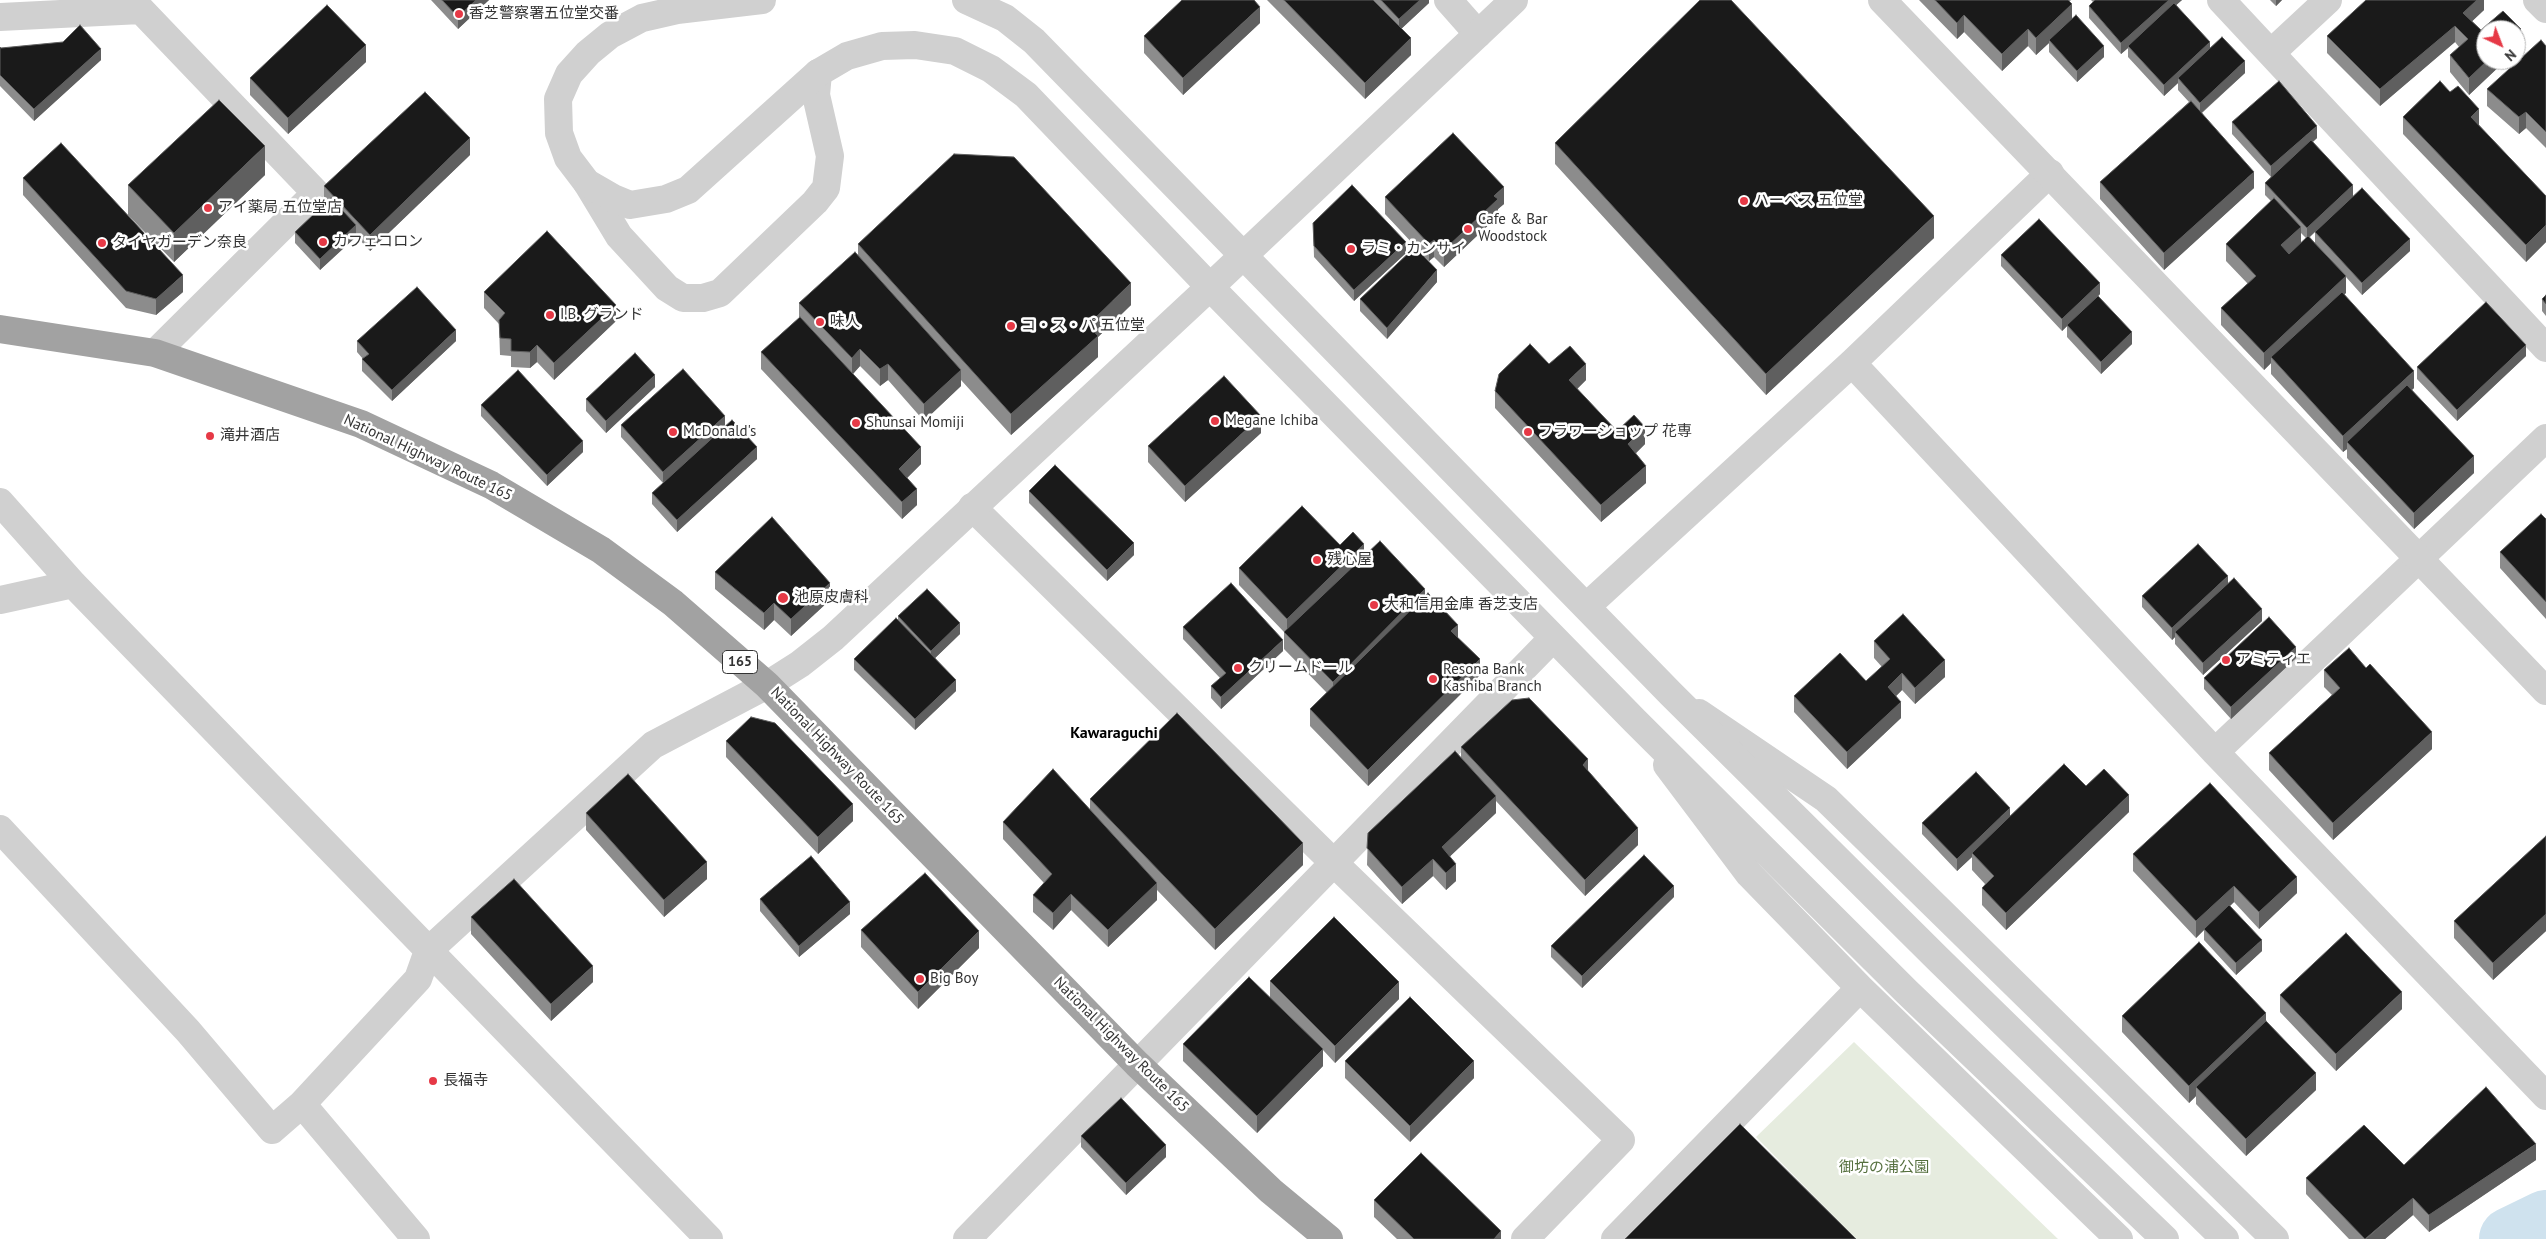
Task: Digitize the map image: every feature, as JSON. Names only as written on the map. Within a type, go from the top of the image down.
[{"type":"highway","name":"National Highway Route 165","points":[[0,329],[155,353],[361,424],[491,485],[600,550],[673,603],[767,685],[1138,1064],[1271,1191],[1328,1239]]},
{"type":"street","points":[[762,0],[677,10],[642,18],[610,35],[588,52],[569,74],[558,99],[559,133],[568,158],[587,183],[619,236],[667,288],[684,298],[703,298],[720,293],[815,202],[826,188],[830,172],[830,156],[816,95],[818,73]]},
{"type":"street","points":[[966,0],[1005,18],[1034,40],[1671,694],[1938,959],[2225,1239]]},
{"type":"street","points":[[1448,0],[1478,34]]},
{"type":"street","points":[[0,829],[188,1031],[272,1130],[302,1104],[418,978],[428,951],[653,745],[767,685],[800,664],[833,638],[1210,287],[1514,0]]},
{"type":"street","points":[[1882,0],[2546,691]]},
{"type":"street","points":[[2221,0],[2546,348]]},
{"type":"street","points":[[2271,52],[2328,0]]},
{"type":"street","points":[[2537,0],[2546,9]]},
{"type":"street","points":[[0,17],[141,10],[316,193],[155,353]]},
{"type":"street","points":[[587,183],[613,198],[630,205],[666,199],[688,190],[818,73],[847,56],[882,46],[915,45],[956,51],[992,69],[1026,95],[1210,287],[1635,721],[1907,992],[2166,1239]]},
{"type":"street","points":[[1586,606],[1852,364],[2050,174]]},
{"type":"street","points":[[1852,364],[2215,752],[2546,1096]]},
{"type":"street","points":[[2215,752],[2546,438]]},
{"type":"street","points":[[0,502],[73,584],[709,1239]]},
{"type":"street","points":[[972,507],[1333,862],[1621,1140],[1525,1239]]},
{"type":"street","points":[[0,600],[73,584]]},
{"type":"street","points":[[967,1239],[1333,862],[1554,638]]},
{"type":"street","points":[[1671,694],[1826,798],[2275,1239]]},
{"type":"street","points":[[1635,721],[1749,874],[1860,988],[2119,1239]]},
{"type":"street","points":[[1615,1239],[1860,988]]},
{"type":"street","points":[[302,1104],[416,1239]]},
{"type":"green space","name":"御坊の浦公園","points":[[1854,1042],[2058,1239],[1856,1239],[1756,1137]]},
{"type":"building","points":[[442,0],[476,0],[458,17]]},
{"type":"building","points":[[1182,0],[1254,0],[1260,7],[1183,78],[1144,36]]},
{"type":"building","points":[[1284,0],[1373,0],[1411,38],[1365,83]]},
{"type":"building","points":[[1381,0],[1420,0],[1399,19]]},
{"type":"building","name":"ハーベス 五位堂","points":[[1700,0],[1731,0],[1934,216],[1766,374],[1555,143]]},
{"type":"building","points":[[1935,0],[2068,0],[2072,4],[2036,38],[2028,29],[2002,54],[1964,15],[1957,23]]},
{"type":"building","points":[[2095,0],[2169,0],[2121,43],[2089,6]]},
{"type":"building","points":[[2366,0],[2477,0],[2463,13],[2476,25],[2477,70],[2469,78],[2450,55],[2468,39],[2455,26],[2380,89],[2327,36]]},
{"type":"building","points":[[2174,3],[2210,42],[2164,85],[2128,46]]},
{"type":"building","points":[[327,5],[366,45],[288,118],[250,78]]},
{"type":"building","points":[[2503,11],[2512,20],[2493,20]]},
{"type":"building","points":[[2076,15],[2104,46],[2077,71],[2049,40]]},
{"type":"building","points":[[80,25],[101,49],[34,109],[0,75],[0,47],[63,42]]},
{"type":"building","points":[[2222,37],[2245,61],[2200,103],[2178,78]]},
{"type":"building","points":[[2541,40],[2546,46],[2546,132],[2526,112],[2519,117],[2487,89],[2508,70],[2526,70],[2526,54]]},
{"type":"building","points":[[2279,81],[2317,126],[2271,166],[2232,122]]},
{"type":"building","points":[[2440,81],[2450,92],[2458,86],[2479,109],[2471,117],[2546,196],[2546,225],[2526,245],[2403,117]]},
{"type":"building","points":[[425,92],[470,138],[370,235],[324,186]]},
{"type":"building","points":[[219,100],[265,146],[174,233],[128,185]]},
{"type":"building","points":[[2191,101],[2254,172],[2164,253],[2100,182]]},
{"type":"building","points":[[1453,133],[1504,187],[1494,196],[1498,199],[1444,250],[1434,240],[1429,244],[1385,197]]},
{"type":"building","points":[[2311,140],[2353,185],[2307,228],[2265,183]]},
{"type":"building","name":"タイヤガーデン奈良","points":[[61,143],[183,275],[156,299],[126,291],[23,178]]},
{"type":"building","name":"コ・ス・パ 五位堂","points":[[954,154],[1014,157],[1131,283],[1088,325],[1098,336],[1011,414],[858,244]]},
{"type":"building","points":[[1352,185],[1406,242],[1354,290],[1314,246],[1313,223]]},
{"type":"building","points":[[2362,188],[2410,239],[2362,283],[2315,232]]},
{"type":"building","points":[[331,198],[356,225],[320,259],[295,232]]},
{"type":"building","points":[[2274,198],[2301,227],[2281,245],[2289,254],[2308,236],[2346,276],[2264,353],[2221,308],[2256,276],[2226,244]]},
{"type":"building","points":[[2039,219],[2100,283],[2062,319],[2001,255]]},
{"type":"building","name":"I.B. グランド","points":[[547,231],[616,305],[554,363],[537,345],[530,352],[511,351],[511,339],[500,338],[499,320],[505,313],[484,292]]},
{"type":"building","points":[[1415,247],[1437,270],[1387,328],[1360,299]]},
{"type":"building","points":[[855,252],[961,370],[924,404],[888,364],[880,369],[860,349],[852,358],[799,303]]},
{"type":"building","points":[[417,287],[456,330],[392,390],[362,359],[369,354],[357,341]]},
{"type":"building","points":[[2342,292],[2414,371],[2343,436],[2271,357]]},
{"type":"building","points":[[2546,295],[2546,304],[2542,299]]},
{"type":"building","points":[[2098,296],[2132,332],[2101,362],[2067,325]]},
{"type":"building","points":[[2486,302],[2526,345],[2457,410],[2417,367]]},
{"type":"building","points":[[800,317],[921,447],[899,469],[917,489],[902,502],[761,352]]},
{"type":"building","points":[[1530,344],[1549,364],[1570,346],[1586,364],[1569,380],[1617,431],[1634,415],[1645,427],[1628,444],[1646,466],[1601,505],[1495,391],[1499,374]]},
{"type":"building","points":[[635,353],[655,375],[606,421],[586,399]]},
{"type":"building","name":"McDonald's","points":[[683,369],[725,416],[663,472],[621,425]]},
{"type":"building","points":[[518,370],[583,441],[547,475],[481,405]]},
{"type":"building","points":[[1224,376],[1261,416],[1185,486],[1148,446]]},
{"type":"building","points":[[2407,385],[2474,456],[2414,513],[2347,442]]},
{"type":"building","points":[[732,420],[757,447],[677,520],[652,493]]},
{"type":"building","points":[[1055,465],[1134,543],[1107,570],[1029,491]]},
{"type":"building","points":[[1302,506],[1340,545],[1353,532],[1364,544],[1287,619],[1239,568]]},
{"type":"building","points":[[2541,514],[2546,519],[2546,602],[2500,552]]},
{"type":"building","points":[[772,517],[830,583],[791,619],[774,603],[764,613],[715,572]]},
{"type":"building","points":[[1380,541],[1425,589],[1333,682],[1284,632]]},
{"type":"building","points":[[2198,544],[2228,576],[2172,628],[2142,596]]},
{"type":"building","points":[[2234,578],[2262,609],[2203,663],[2175,632]]},
{"type":"building","name":"クリームドール","points":[[1231,583],[1283,640],[1221,697],[1211,686],[1226,673],[1183,627]]},
{"type":"building","points":[[927,589],[960,623],[931,651],[898,616]]},
{"type":"building","points":[[1428,593],[1458,625],[1451,631],[1480,659],[1368,770],[1310,709]]},
{"type":"building","points":[[1903,614],[1945,660],[1915,688],[1902,673],[1888,687],[1901,702],[1847,752],[1794,696],[1840,653],[1866,681],[1890,659],[1874,641]]},
{"type":"building","points":[[2269,617],[2296,647],[2231,707],[2204,678]]},
{"type":"building","points":[[896,618],[956,680],[915,719],[854,659]]},
{"type":"building","points":[[2349,648],[2366,668],[2370,664],[2432,732],[2333,823],[2269,753],[2340,688],[2324,670]]},
{"type":"building","points":[[1529,698],[1588,759],[1583,765],[1638,828],[1585,880],[1461,747],[1512,700]]},
{"type":"building","points":[[1177,713],[1303,843],[1215,929],[1090,799]]},
{"type":"building","points":[[751,717],[775,723],[853,804],[818,837],[726,741]]},
{"type":"building","points":[[1455,751],[1496,796],[1442,847],[1456,864],[1446,873],[1433,859],[1402,887],[1367,848],[1368,833]]},
{"type":"building","points":[[2064,764],[2086,786],[2104,769],[2129,795],[2006,913],[1982,888],[1994,876],[1972,853]]},
{"type":"building","points":[[1053,769],[1157,883],[1108,930],[1071,894],[1053,913],[1033,895],[1052,874],[1003,822]]},
{"type":"building","points":[[1976,772],[2010,808],[1957,859],[1922,823]]},
{"type":"building","points":[[628,774],[707,862],[664,900],[586,813]]},
{"type":"building","points":[[2210,783],[2297,877],[2259,912],[2234,886],[2196,921],[2133,854]]},
{"type":"building","points":[[2546,836],[2546,914],[2493,963],[2454,921]]},
{"type":"building","points":[[1644,855],[1674,886],[1582,976],[1551,946]]},
{"type":"building","points":[[811,856],[850,902],[799,946],[760,899]]},
{"type":"building","name":"Big Boy","points":[[925,873],[979,931],[918,992],[861,930]]},
{"type":"building","points":[[514,879],[593,966],[551,1004],[471,917]]},
{"type":"building","points":[[2229,905],[2262,940],[2236,963],[2204,929]]},
{"type":"building","points":[[1334,917],[1399,982],[1335,1046],[1270,981]]},
{"type":"building","points":[[2346,933],[2402,992],[2336,1054],[2280,995]]},
{"type":"building","points":[[2199,942],[2266,1013],[2189,1086],[2122,1016]]},
{"type":"building","points":[[1249,977],[1323,1049],[1257,1116],[1183,1044]]},
{"type":"building","points":[[1410,997],[1474,1061],[1410,1126],[1345,1061]]},
{"type":"building","points":[[2266,1021],[2316,1073],[2246,1139],[2196,1087]]},
{"type":"building","points":[[2486,1087],[2536,1144],[2429,1215],[2413,1198],[2365,1239],[2306,1178],[2364,1125],[2404,1165]]},
{"type":"building","points":[[1121,1098],[1166,1145],[1126,1183],[1081,1136]]},
{"type":"building","points":[[1740,1124],[1856,1239],[1625,1239]]},
{"type":"building","points":[[1421,1153],[1501,1231],[1494,1239],[1414,1239],[1374,1200]]},
{"type":"waterway","points":[[2511,1239],[2546,1222]]},
{"type":"place","name":"香芝警察署五位堂交番","points":[[459,14]]},
{"type":"place","name":"ハーベス 五位堂","points":[[1744,201]]},
{"type":"place","name":"アイ薬局 五位堂店","points":[[208,208]]},
{"type":"place","name":"Cafe & Bar Woodstock","points":[[1468,229]]},
{"type":"place","name":"カフェコロン","points":[[323,242]]},
{"type":"place","name":"タイヤガーデン奈良","points":[[102,243]]},
{"type":"place","name":"ラミ・カンサイ","points":[[1351,249]]},
{"type":"place","name":"I.B. グランド","points":[[550,315]]},
{"type":"place","name":"味人","points":[[820,322]]},
{"type":"place","name":"コ・ス・パ 五位堂","points":[[1011,326]]},
{"type":"place","name":"Megane Ichiba","points":[[1215,421]]},
{"type":"place","name":"Shunsai Momiji","points":[[856,423]]},
{"type":"place","name":"McDonald's","points":[[673,432]]},
{"type":"place","name":"フラワーショップ 花専","points":[[1528,432]]},
{"type":"place","name":"滝井酒店","points":[[210,436]]},
{"type":"place","name":"残心屋","points":[[1317,560]]},
{"type":"place","name":"池原皮膚科","points":[[783,598]]},
{"type":"place","name":"大和信用金庫 香芝支店","points":[[1374,605]]},
{"type":"place","name":"アミティエ","points":[[2226,660]]},
{"type":"place","name":"クリームドール","points":[[1238,668]]},
{"type":"place","name":"Resona Bank Kashiba Branch","points":[[1433,679]]},
{"type":"place","name":"Big Boy","points":[[920,979]]},
{"type":"place","name":"長福寺","points":[[433,1081]]},
{"type":"district","name":"Kawaraguchi","points":[[1114,733]]}]
